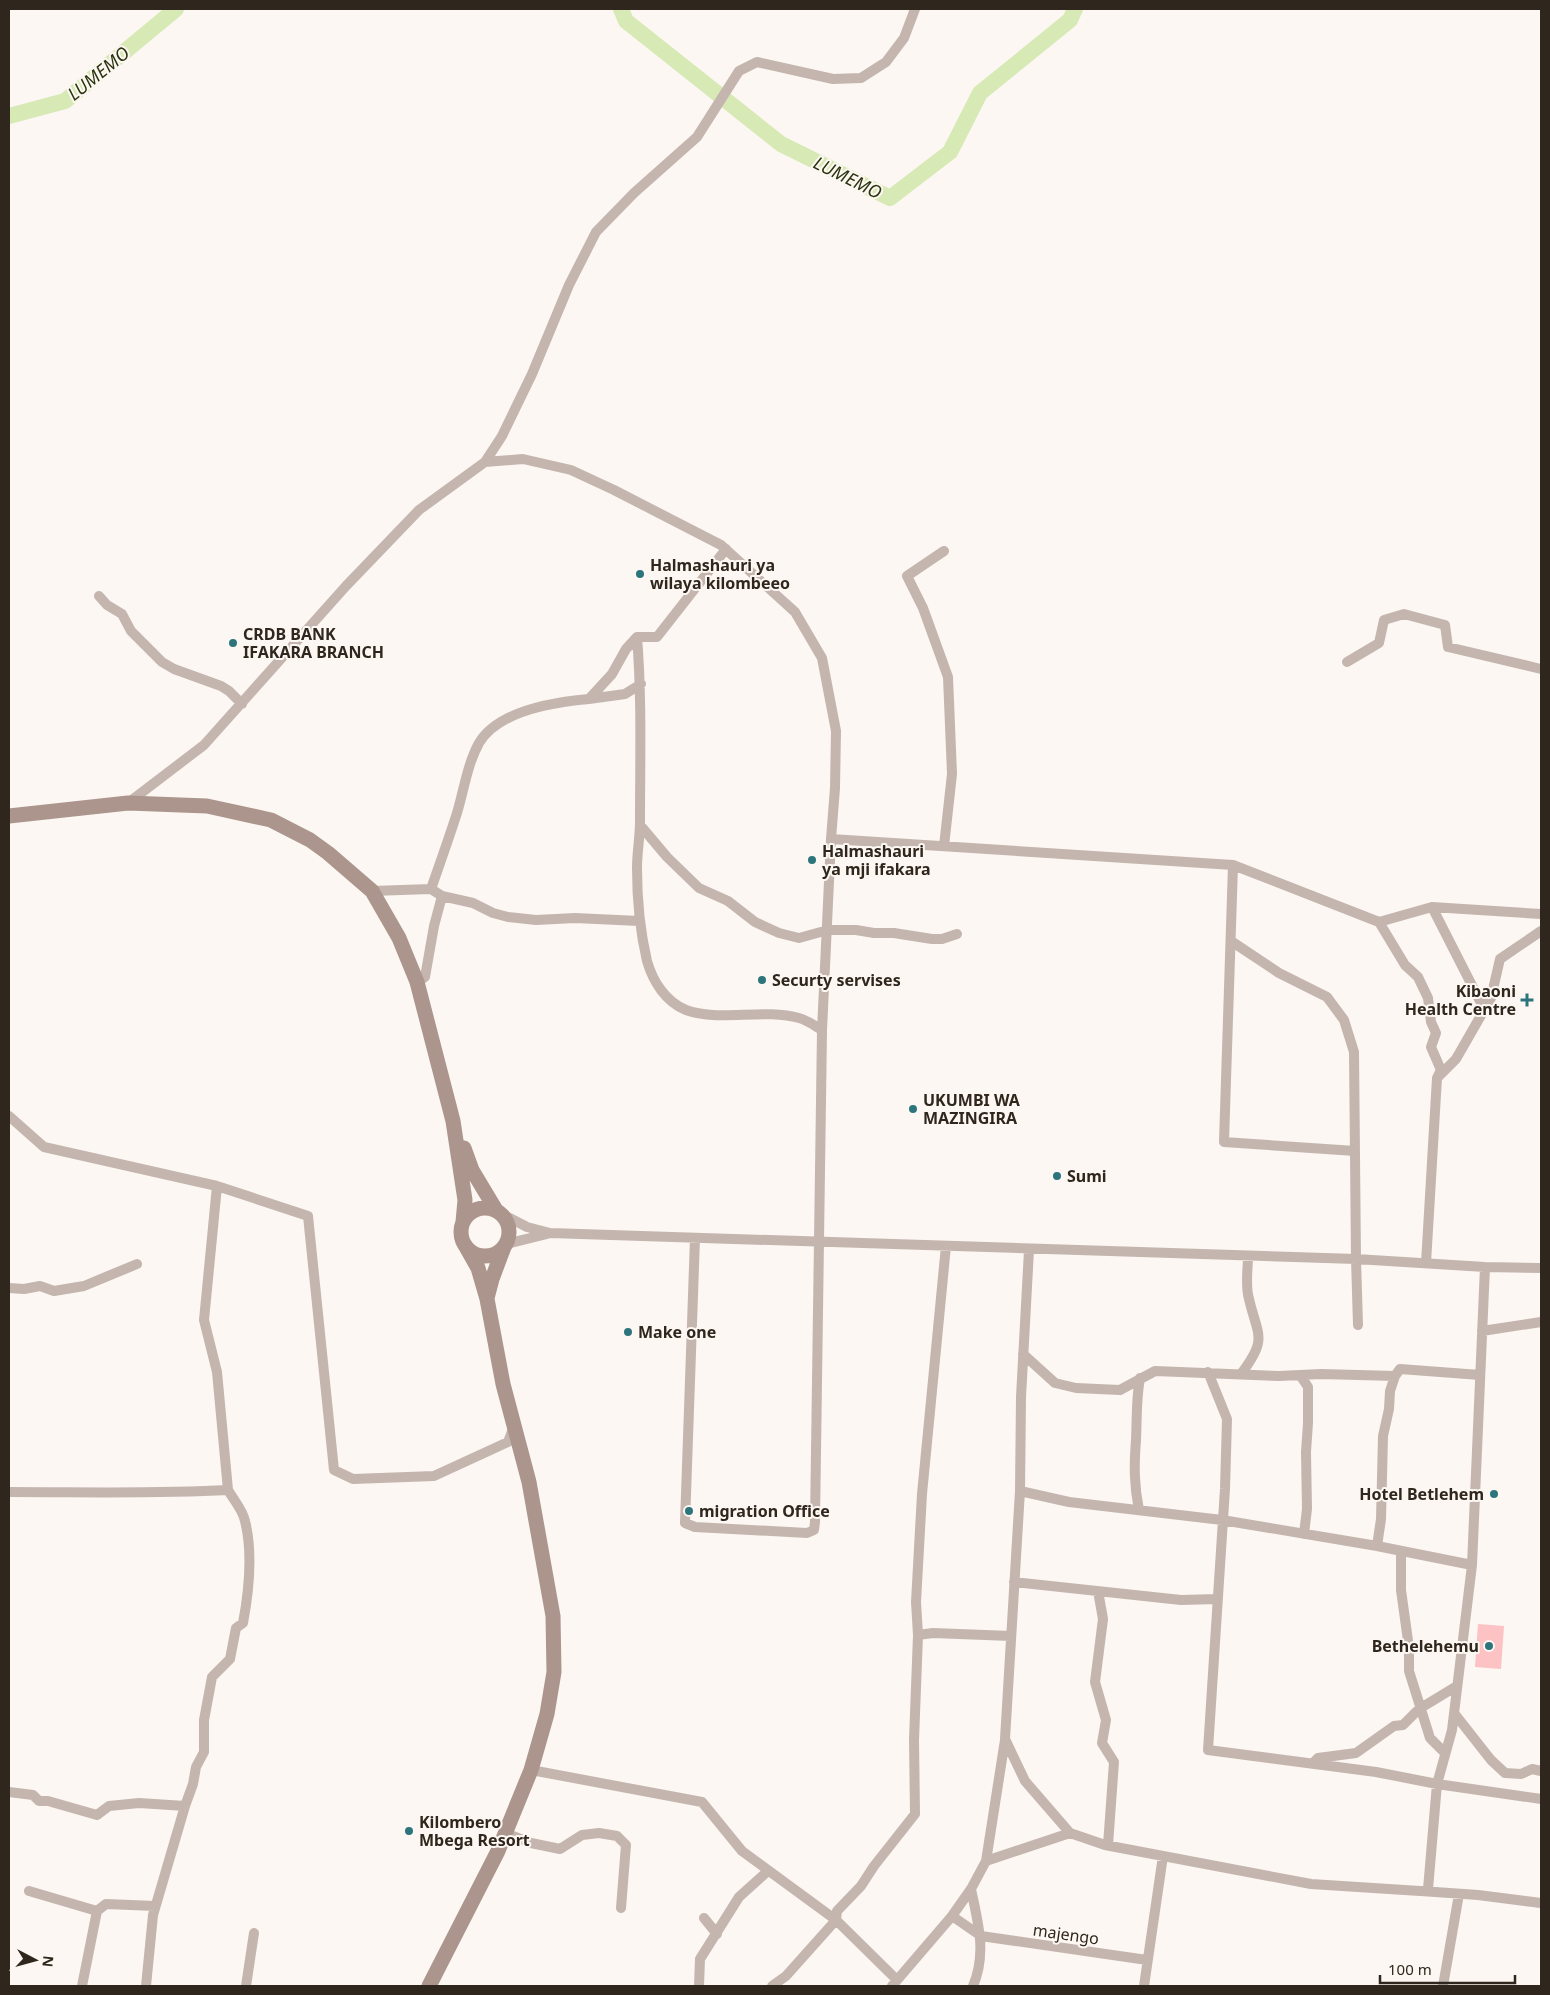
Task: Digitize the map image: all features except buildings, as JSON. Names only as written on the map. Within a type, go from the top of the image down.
[{"type":"main road","points":[[9,816],[128,803],[207,806],[271,820],[310,840],[372,891],[399,938],[417,982],[453,1121],[465,1200],[461,1232],[465,1245],[478,1268],[487,1299],[503,1384],[534,1509],[553,1616],[554,1672],[547,1714],[531,1770],[498,1851],[429,1986]]},
{"type":"main road","points":[[453,1121],[472,1170],[498,1212],[508,1224],[509,1231],[487,1299]]},
{"type":"main road","points":[[463,1222],[474,1210],[485,1208],[498,1212]]},
{"type":"main road","points":[[465,1245],[477,1254],[486,1256],[496,1253],[505,1245]]},
{"type":"street","points":[[128,803],[204,745],[346,586],[419,510],[485,462],[502,436],[532,374],[569,285],[596,232],[634,193],[697,137],[739,71],[756,62],[833,79],[861,78],[886,62],[904,38],[915,9]]},
{"type":"street","points":[[485,462],[523,459],[572,470],[726,549],[795,612],[822,658],[836,731],[835,788],[822,1030],[815,1522],[814,1530],[807,1533],[695,1527],[685,1523],[695,1238]]},
{"type":"street","points":[[589,699],[612,674],[626,649],[637,637],[657,637],[726,549]]},
{"type":"street","points":[[944,551],[907,576],[923,608],[948,677],[952,774],[944,846]]},
{"type":"street","points":[[99,596],[107,605],[122,614],[131,631],[162,662],[174,670],[220,686],[229,691],[242,704]]},
{"type":"street","points":[[1347,662],[1379,643],[1384,620],[1404,614],[1445,625],[1448,647],[1541,668]]},
{"type":"street","points":[[637,637],[640,684],[640,825],[637,866],[639,921],[648,963],[656,984],[666,997],[685,1010],[703,1014],[779,1014],[800,1018],[822,1030]]},
{"type":"street","points":[[431,889],[458,812],[468,771],[480,742],[499,723],[540,706],[625,694],[640,684]]},
{"type":"street","points":[[640,825],[666,857],[699,888],[728,901],[755,922],[779,933],[798,938],[828,930],[856,930],[874,933],[894,933],[932,940],[957,934]]},
{"type":"street","points":[[831,839],[1233,865],[1379,922],[1432,907],[1541,914]]},
{"type":"street","points":[[1233,865],[1224,1142],[1355,1151]]},
{"type":"street","points":[[372,891],[431,889],[442,896],[473,903],[508,917],[536,920],[575,918],[639,921]]},
{"type":"street","points":[[417,982],[425,977],[434,926],[442,896]]},
{"type":"street","points":[[1432,907],[1484,1009]]},
{"type":"street","points":[[1379,922],[1405,965],[1418,977],[1428,998],[1431,1022],[1436,1033],[1431,1047],[1441,1070],[1437,1078],[1426,1263]]},
{"type":"street","points":[[1437,1078],[1456,1059],[1490,998],[1500,959],[1541,931]]},
{"type":"street","points":[[1231,941],[1280,973],[1326,997],[1344,1020],[1354,1052],[1358,1325]]},
{"type":"street","points":[[9,1116],[44,1147],[217,1186],[308,1216],[334,1470],[353,1479],[434,1476],[508,1442],[514,1423]]},
{"type":"street","points":[[146,1986],[153,1915],[193,1784],[196,1767],[204,1752],[204,1720],[212,1677],[230,1659],[236,1628],[243,1622],[248,1600],[249,1549],[245,1519],[228,1490],[217,1372],[204,1320],[217,1186]]},
{"type":"street","points":[[498,1212],[527,1227],[550,1233],[820,1241],[1029,1250],[1356,1259],[1485,1267],[1541,1268]]},
{"type":"street","points":[[505,1245],[550,1233]]},
{"type":"street","points":[[772,1986],[786,1976],[836,1920],[837,1911],[861,1886],[874,1866],[915,1814],[914,1740],[918,1635],[916,1627],[916,1602],[922,1494],[946,1246]]},
{"type":"street","points":[[531,1770],[702,1802],[742,1851],[836,1920],[894,1983],[952,1916],[971,1889],[986,1861],[1005,1739],[1010,1670],[1020,1491],[1021,1397],[1029,1250]]},
{"type":"street","points":[[1242,1374],[1258,1349],[1258,1328],[1248,1297],[1248,1256]]},
{"type":"street","points":[[9,1288],[24,1289],[40,1286],[54,1291],[70,1289],[84,1286],[137,1264]]},
{"type":"street","points":[[1420,1891],[1428,1889],[1437,1784],[1452,1730],[1472,1565],[1485,1267]]},
{"type":"street","points":[[1482,1331],[1541,1322]]},
{"type":"street","points":[[1024,1354],[1055,1383],[1076,1388],[1120,1390],[1155,1371],[1279,1376],[1396,1376]]},
{"type":"street","points":[[1377,1546],[1381,1519],[1383,1436],[1389,1408],[1390,1391],[1400,1369],[1480,1375]]},
{"type":"street","points":[[1208,1372],[1227,1419],[1208,1750],[1313,1763],[1541,1799]]},
{"type":"street","points":[[1300,1375],[1308,1387],[1304,1534]]},
{"type":"street","points":[[1139,1510],[1133,1463],[1137,1396],[1140,1378]]},
{"type":"street","points":[[1124,1388],[1137,1396]]},
{"type":"street","points":[[9,1492],[70,1491],[168,1494],[228,1490]]},
{"type":"street","points":[[1020,1491],[1069,1502],[1222,1520],[1377,1546],[1472,1565]]},
{"type":"street","points":[[1402,1551],[1401,1590],[1409,1648],[1409,1671],[1422,1707],[1430,1738],[1445,1753]]},
{"type":"street","points":[[1014,1582],[1181,1600],[1217,1599]]},
{"type":"street","points":[[1098,1591],[1103,1619],[1095,1682],[1106,1720],[1102,1743],[1114,1762],[1108,1845]]},
{"type":"street","points":[[918,1635],[933,1633],[1011,1636]]},
{"type":"street","points":[[1313,1763],[1318,1758],[1356,1754],[1394,1726],[1403,1725],[1422,1707],[1457,1686]]},
{"type":"street","points":[[1454,1713],[1491,1760],[1505,1774],[1521,1774],[1532,1769],[1541,1771]]},
{"type":"street","points":[[1005,1739],[1024,1781],[1070,1834],[1108,1845],[1311,1884],[1459,1894],[1541,1903]]},
{"type":"street","points":[[9,1792],[32,1795],[39,1801],[48,1801],[97,1815],[109,1806],[139,1803],[185,1806]]},
{"type":"street","points":[[505,1833],[531,1843],[560,1849],[582,1835],[599,1833],[617,1836],[626,1845],[621,1908]]},
{"type":"street","points":[[986,1861],[1070,1834]]},
{"type":"street","points":[[1144,1986],[1163,1856]]},
{"type":"street","points":[[699,1986],[700,1959],[739,1897],[768,1871]]},
{"type":"street","points":[[971,1889],[981,1936],[979,1971],[972,1986]]},
{"type":"street","points":[[29,1891],[97,1911]]},
{"type":"street","points":[[1443,1986],[1459,1894]]},
{"type":"street","points":[[82,1986],[97,1911],[106,1904],[155,1906]]},
{"type":"street","name":"majengo","points":[[952,1916],[981,1936],[1147,1960]]},
{"type":"street","points":[[704,1918],[717,1934]]},
{"type":"street","points":[[246,1986],[254,1933]]},
{"type":"shaded area","name":"Bethelehemu","points":[[1478,1624],[1504,1626],[1501,1669],[1475,1667]]},
{"type":"waterway","name":"LUMEMO","points":[[9,116],[65,101],[176,9]]},
{"type":"waterway","name":"LUMEMO","points":[[621,9],[626,21],[781,144],[890,198],[950,152],[980,93],[1070,20],[1075,9]]},
{"type":"place","name":"Halmashauri ya wilaya kilombeeo","points":[[640,574]]},
{"type":"place","name":"CRDB BANK IFAKARA BRANCH","points":[[233,643]]},
{"type":"place","name":"Halmashauri ya mji ifakara","points":[[812,860]]},
{"type":"place","name":"Securty servises","points":[[762,980]]},
{"type":"place","name":"Kibaoni Health Centre","points":[[1527,1000]]},
{"type":"place","name":"UKUMBI WA MAZINGIRA","points":[[913,1109]]},
{"type":"place","name":"Sumi","points":[[1057,1176]]},
{"type":"place","name":"Make one","points":[[628,1332]]},
{"type":"place","name":"Hotel Betlehem","points":[[1494,1494]]},
{"type":"place","name":"migration Office","points":[[689,1511]]},
{"type":"place","name":"Bethelehemu","points":[[1489,1646]]},
{"type":"place","name":"Kilombero Mbega Resort","points":[[409,1831]]}]
